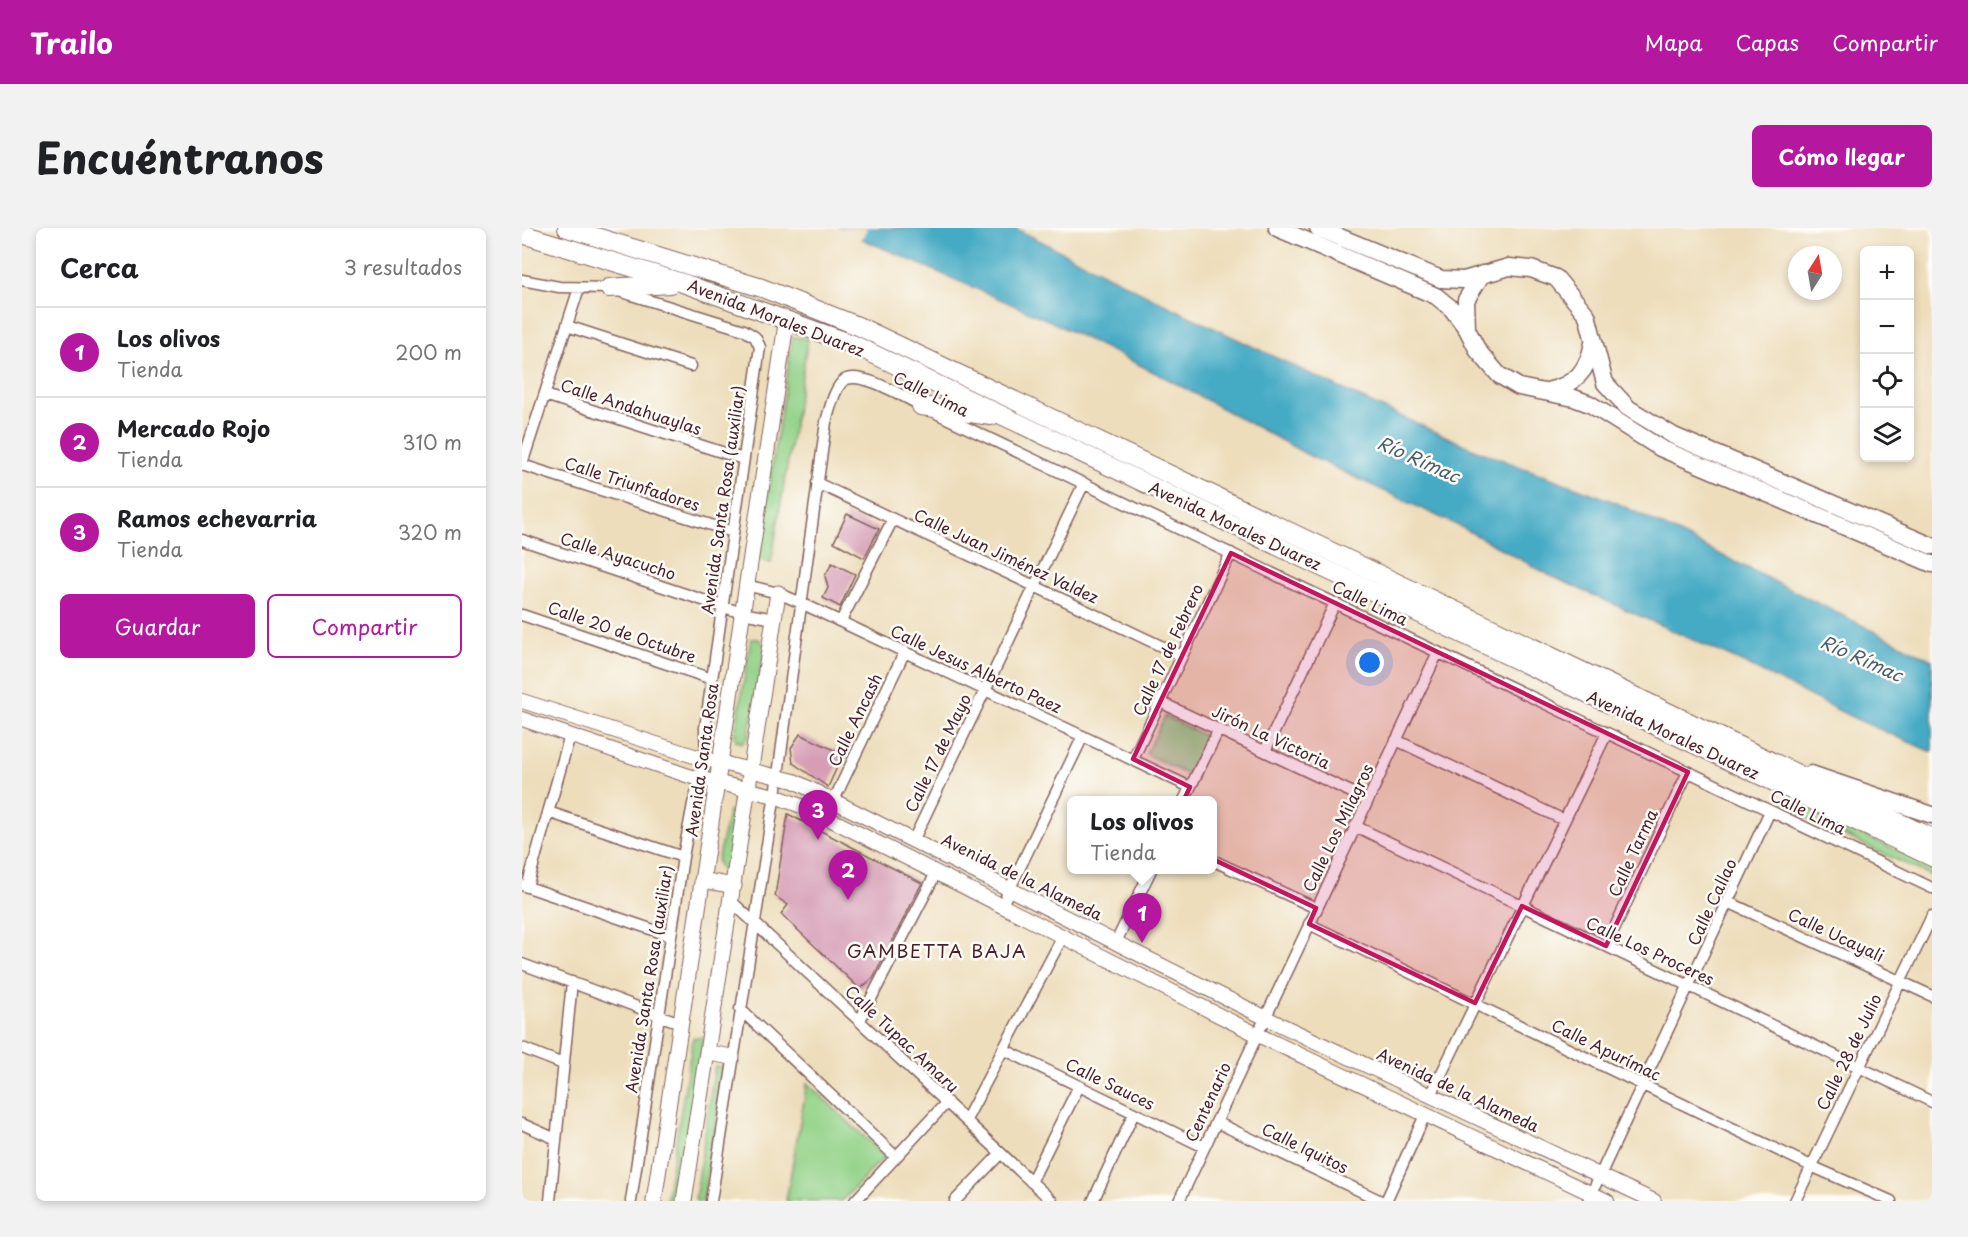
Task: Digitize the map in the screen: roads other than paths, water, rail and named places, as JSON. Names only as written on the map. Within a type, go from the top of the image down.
[{"type":"highway","name":"Avenida Morales Duarez","points":[[567,228],[762,288],[822,310],[1768,762],[1932,838]]},
{"type":"highway","name":"Avenida Morales Duarez","points":[[522,234],[683,283],[852,344],[1932,857]]},
{"type":"highway","points":[[609,288],[683,283]]},
{"type":"highway","points":[[921,406],[1009,419]]},
{"type":"main road","points":[[1277,228],[1436,296],[1452,309],[1467,329],[1478,351],[1499,375],[1519,387],[1590,404],[1660,448],[1932,564]]},
{"type":"main road","points":[[1318,228],[1440,279],[1464,280],[1509,267],[1521,267],[1556,279],[1587,315],[1605,383],[1620,401],[1648,422],[1674,436],[1932,546]]},
{"type":"main road","points":[[1467,329],[1466,300],[1482,274]]},
{"type":"main road","name":"Avenida Santa Rosa","points":[[654,1201],[717,784],[713,761],[742,613],[786,324]]},
{"type":"main road","points":[[1546,392],[1564,387],[1582,374],[1594,340]]},
{"type":"main road","points":[[684,1201],[709,1053],[778,593]]},
{"type":"main road","points":[[1768,762],[1856,788],[1932,815]]},
{"type":"main road","points":[[702,880],[732,894]]},
{"type":"main road","points":[[709,1053],[732,1057]]},
{"type":"street","points":[[522,280],[579,288],[609,288]]},
{"type":"street","points":[[522,465],[579,288]]},
{"type":"street","name":"Avenida Santa Rosa (auxiliar)","points":[[609,288],[744,330],[755,337],[760,347],[705,728],[713,761],[701,780],[693,804],[682,857],[631,1201]]},
{"type":"street","points":[[567,326],[691,366]]},
{"type":"street","name":"Calle Lima","points":[[816,483],[826,422],[835,394],[844,380],[859,377],[1932,888]]},
{"type":"street","name":"Calle Andahuaylas","points":[[544,395],[743,459]]},
{"type":"street","name":"Calle Triunfadores","points":[[522,465],[733,532]]},
{"type":"street","points":[[711,1201],[753,921],[778,775],[816,483]]},
{"type":"street","name":"Calle Juan Jiménez Valdez","points":[[816,483],[1182,656]]},
{"type":"street","name":"Calle 17 de Mayo","points":[[913,841],[1084,483]]},
{"type":"street","points":[[841,621],[892,519]]},
{"type":"street","name":"Calle Ayacucho","points":[[522,540],[742,613],[774,619]]},
{"type":"street","name":"Calle 17 de Febrero","points":[[1133,759],[1231,553]]},
{"type":"street","name":"Calle Jesus Alberto Paez","points":[[746,585],[778,593],[800,602],[1190,787]]},
{"type":"street","points":[[1265,751],[1335,603]]},
{"type":"street","name":"Calle 20 de Octubre","points":[[522,615],[712,679]]},
{"type":"street","name":"Calle Ancash","points":[[833,802],[904,651]]},
{"type":"street","name":"Calle Los Milagros","points":[[1264,1017],[1438,652]]},
{"type":"street","name":"Avenida de la Alameda","points":[[522,701],[713,761],[778,775],[1264,1017],[1654,1201]]},
{"type":"street","name":"Jirón La Victoria","points":[[1160,702],[1368,800]]},
{"type":"street","name":"Avenida de la Alameda","points":[[522,718],[701,780],[774,796],[814,811],[1256,1034],[1590,1197],[1607,1201]]},
{"type":"street","points":[[1186,796],[1219,729]]},
{"type":"street","points":[[1431,1095],[1606,733]]},
{"type":"street","points":[[570,735],[525,886],[671,936]]},
{"type":"street","points":[[1001,907],[1083,736]]},
{"type":"street","points":[[1396,740],[1564,820]]},
{"type":"street","name":"Calle Tarma","points":[[1606,946],[1688,772]]},
{"type":"street","name":"Calle Callao","points":[[1590,1197],[1770,811]]},
{"type":"street","points":[[548,812],[682,857]]},
{"type":"street","name":"Calle Los Proceres","points":[[1355,826],[1932,1102]]},
{"type":"street","points":[[1217,862],[1316,909]]},
{"type":"street","points":[[860,1020],[936,873]]},
{"type":"street","points":[[1116,942],[1149,874]]},
{"type":"street","name":"Calle Tupac Amaru","points":[[732,894],[753,921],[1052,1201]]},
{"type":"street","name":"Calle Ucayali","points":[[1728,902],[1932,996]]},
{"type":"street","name":"Calle 28 de Julio","points":[[1795,1201],[1932,916]]},
{"type":"street","name":"Calle Apurímac","points":[[1309,924],[1811,1166],[1891,1201]]},
{"type":"street","points":[[966,1120],[1062,938]]},
{"type":"street","points":[[522,964],[680,1023]]},
{"type":"street","points":[[550,1201],[572,982]]},
{"type":"street","points":[[740,1010],[896,1157]]},
{"type":"street","name":"Centenario","points":[[1179,1201],[1264,1017]]},
{"type":"street","points":[[522,1048],[563,1064]]},
{"type":"street","name":"Calle Sauces","points":[[1004,1048],[1204,1147]]},
{"type":"street","points":[[1031,1182],[1079,1086]]},
{"type":"street","points":[[855,1201],[947,1102]]},
{"type":"street","points":[[1094,1201],[1134,1113]]},
{"type":"street","points":[[1386,1201],[1425,1115]]},
{"type":"street","name":"Calle Iquitos","points":[[1216,1122],[1381,1201]]},
{"type":"street","points":[[522,1124],[556,1139]]},
{"type":"street","points":[[955,1201],[1000,1153]]},
{"type":"water","name":"Río Rímac","points":[[837,228],[1015,228],[1170,307],[1367,401],[1476,450],[1615,502],[1932,660],[1932,752],[1856,719],[1742,662],[1551,576],[1463,528],[1312,457],[1166,378],[1050,321]]},
{"type":"place","name":"Ramos echevarria","points":[[818,840]]},
{"type":"place","name":"Mercado Rojo","points":[[848,900]]},
{"type":"place","name":"Los olivos","points":[[1142,943]]},
{"type":"district","name":"GAMBETTA BAJA","points":[[937,952]]}]
